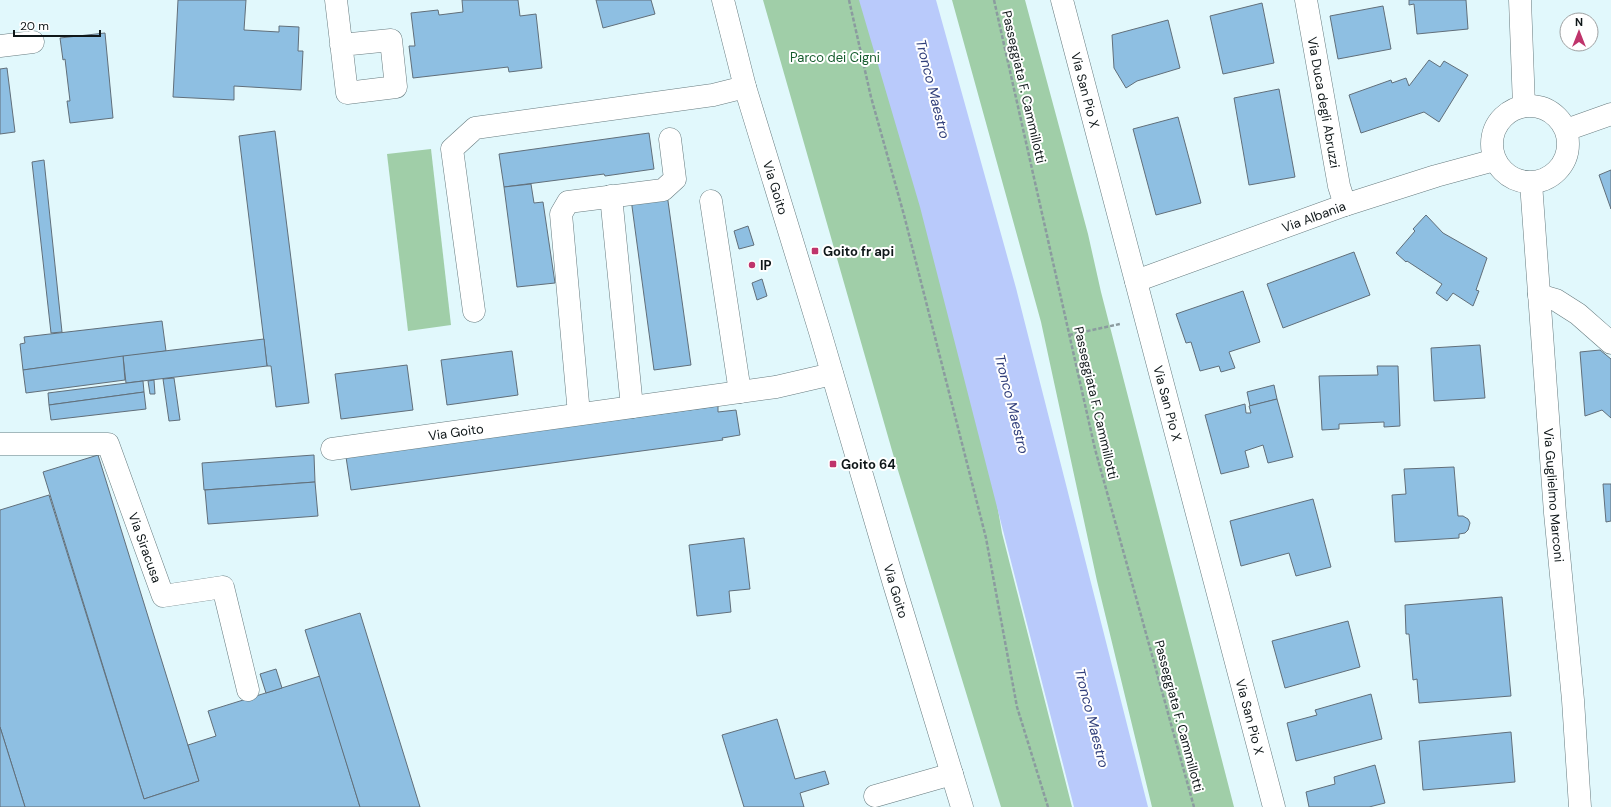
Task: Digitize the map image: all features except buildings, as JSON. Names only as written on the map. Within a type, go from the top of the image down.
[{"type":"street","points":[[336,0],[341,45]]},
{"type":"street","name":"Via Goito","points":[[723,0],[745,87],[962,807]]},
{"type":"street","name":"Via San Pio X","points":[[1062,0],[1274,807]]},
{"type":"street","name":"Via Duca degli Abruzzi","points":[[1306,0],[1340,186],[1345,205]]},
{"type":"street","points":[[1520,0],[1524,106]]},
{"type":"street","points":[[0,46],[33,42]]},
{"type":"street","points":[[474,311],[452,149],[475,128],[713,95],[745,87]]},
{"type":"street","points":[[1524,106],[1538,106],[1550,110],[1560,119],[1566,130],[1568,138],[1568,151],[1564,163],[1556,173],[1545,179],[1531,183],[1520,181],[1508,176],[1499,167],[1495,160],[1491,142],[1494,129],[1501,118],[1512,109],[1524,106]]},
{"type":"street","points":[[1566,130],[1611,114]]},
{"type":"street","points":[[579,414],[561,214],[568,202],[662,190],[675,179],[670,139]]},
{"type":"street","name":"Via Albania","points":[[1136,281],[1345,205],[1436,176],[1495,160]]},
{"type":"street","name":"Via Guglielmo Marconi","points":[[1531,183],[1555,513],[1573,700],[1580,807]]},
{"type":"street","points":[[611,196],[632,407]]},
{"type":"street","points":[[711,201],[740,392]]},
{"type":"street","points":[[1538,295],[1556,300],[1578,314],[1611,343]]},
{"type":"street","name":"Via Goito","points":[[332,448],[776,387],[832,374]]},
{"type":"street","name":"Via Siracusa","points":[[0,444],[108,444],[162,596],[223,587],[248,690]]},
{"type":"street","points":[[875,796],[952,774]]},
{"type":"path","points":[[849,0],[871,97],[904,215],[986,538],[1017,707],[1048,807]]},
{"type":"path","name":"Passeggiata F. Cammillotti","points":[[994,0],[1095,448],[1194,807]]},
{"type":"path","points":[[1069,335],[1124,322]]},
{"type":"green space","name":"Parco dei Cigni","points":[[763,0],[876,0],[969,341],[1002,533],[1072,807],[1001,807],[893,454]]},
{"type":"green space","points":[[952,0],[1025,0],[1088,234],[1101,292],[1234,807],[1152,807],[1097,581],[1041,322]]},
{"type":"green space","points":[[431,149],[451,325],[408,331],[387,154]]},
{"type":"water","name":"Tronco Maestro","points":[[859,0],[936,0],[1016,288],[1148,807],[1074,807],[920,207]]},
{"type":"place","name":"Goito fr api","points":[[815,251]]},
{"type":"place","name":"IP","points":[[752,265]]},
{"type":"place","name":"Goito 64","points":[[833,464]]}]
